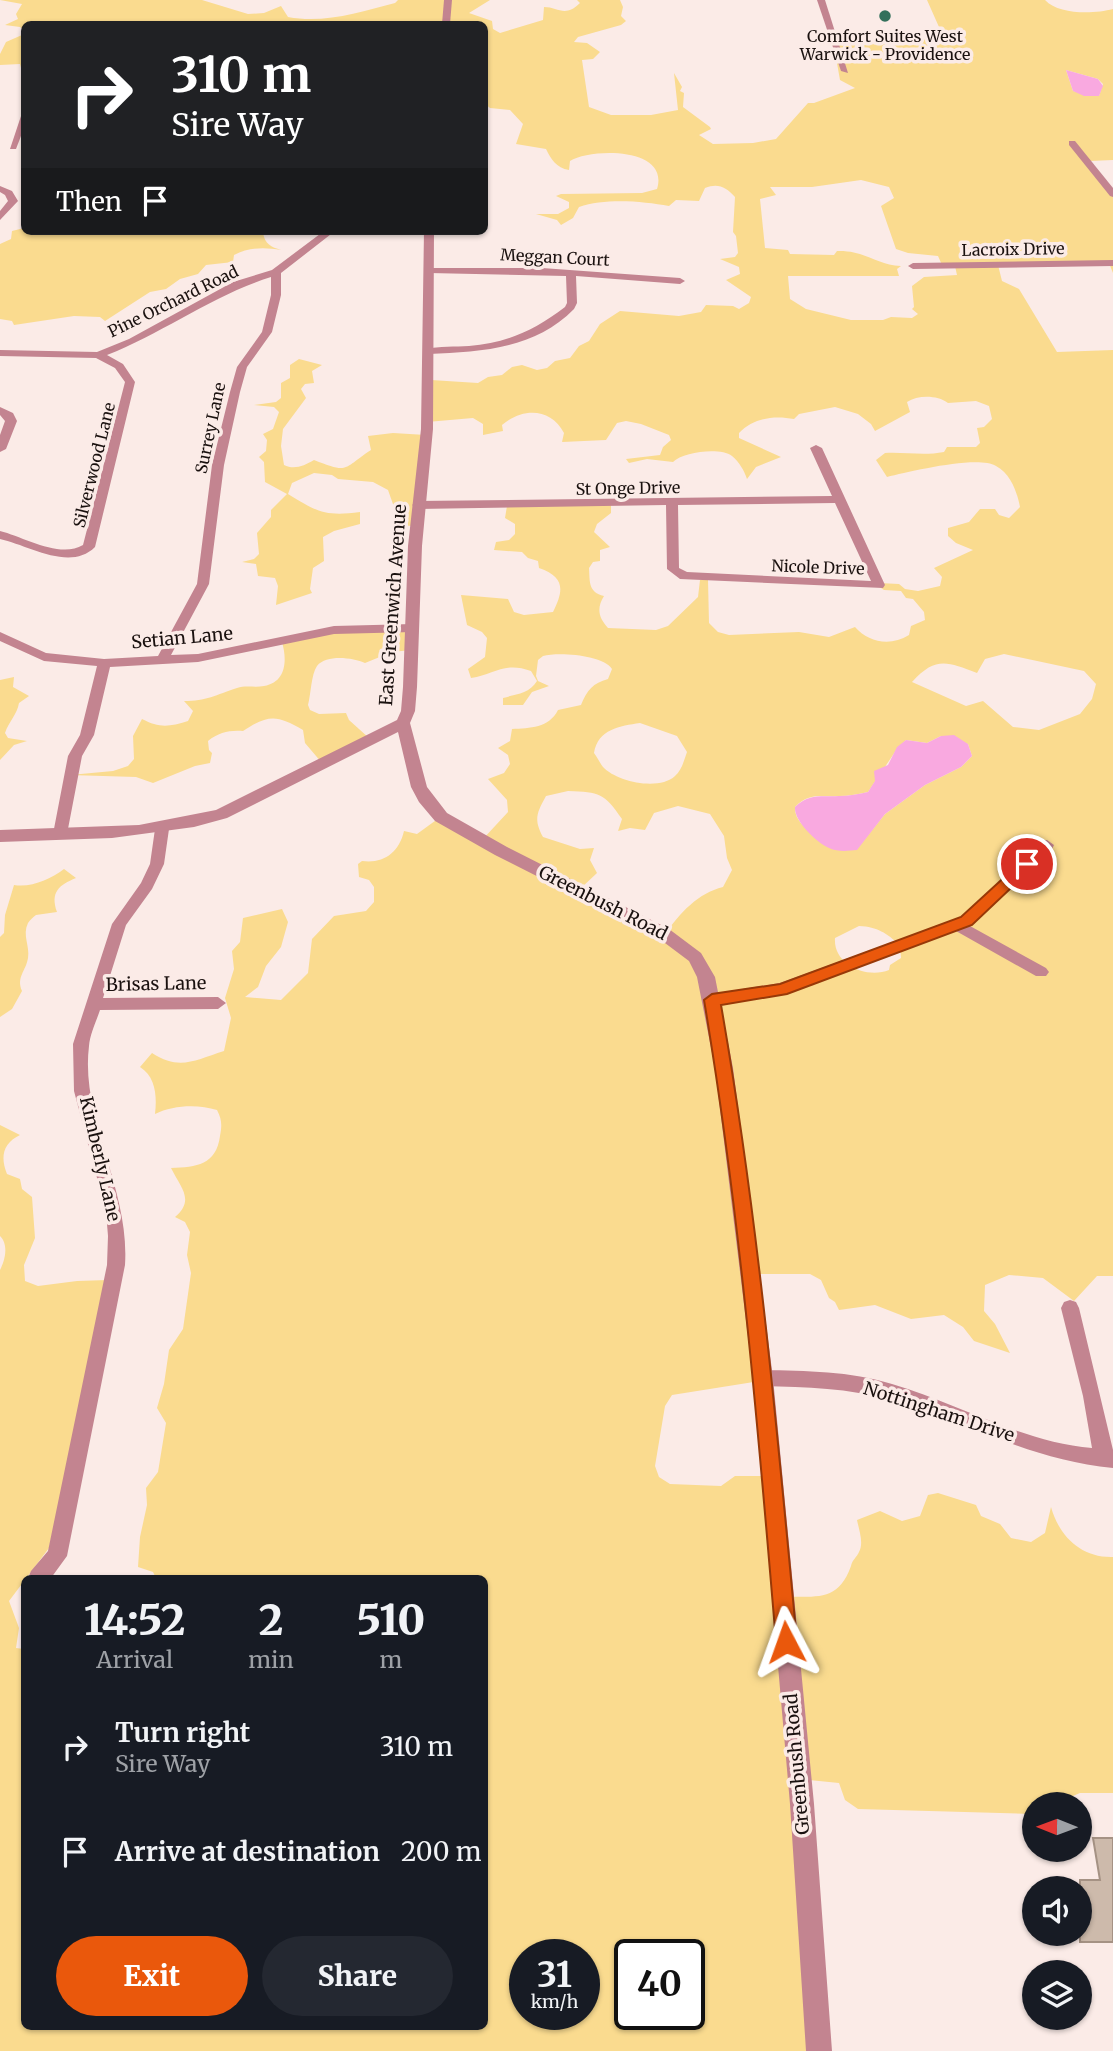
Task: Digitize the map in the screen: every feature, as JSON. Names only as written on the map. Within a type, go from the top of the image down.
[{"type":"street","points":[[446,21],[448,0]]},
{"type":"street","points":[[821,0],[845,71]]},
{"type":"street","points":[[13,147],[21,126]]},
{"type":"street","points":[[1072,143],[1113,194]]},
{"type":"street","points":[[0,147],[21,147]]},
{"type":"street","points":[[0,189],[9,193],[13,201],[0,217]]},
{"type":"street","points":[[276,272],[325,235]]},
{"type":"street","name":"East Greenwich Avenue","points":[[0,836],[162,829],[192,824],[221,814],[403,723],[408,711],[411,687],[418,505],[427,429],[429,235]]},
{"type":"street","name":"Lacroix Drive","points":[[913,266],[1113,263]]},
{"type":"street","name":"Meggan Court","points":[[429,270],[515,270],[680,281]]},
{"type":"street","name":"Pine Orchard Road","points":[[0,353],[97,355],[132,341],[237,285],[276,272]]},
{"type":"street","name":"Surrey Lane","points":[[163,658],[203,584],[218,465],[235,392],[242,368],[267,332],[276,295],[276,272]]},
{"type":"street","points":[[429,351],[500,346],[524,338],[569,309],[572,303],[571,273]]},
{"type":"street","name":"Silverwood Lane","points":[[0,535],[27,541],[63,555],[85,551],[89,547],[130,382],[120,366],[97,355]]},
{"type":"street","points":[[0,410],[9,415],[11,421],[0,449]]},
{"type":"street","name":"Nicole Drive","points":[[672,503],[673,569],[684,576],[879,585],[816,448]]},
{"type":"street","name":"St Onge Drive","points":[[418,505],[838,499]]},
{"type":"street","name":"Setian Lane","points":[[0,636],[44,657],[104,663],[198,658],[334,630],[413,628]]},
{"type":"street","points":[[60,834],[75,756],[87,735],[104,663]]},
{"type":"street","name":"Greenbush Road","points":[[403,723],[419,787],[431,807],[464,831],[663,933],[685,947],[702,968],[712,1000],[724,1069],[763,1378],[802,1804],[819,2051]]},
{"type":"street","name":"Kimberly Lane","points":[[41,1575],[57,1556],[115,1264],[117,1238],[111,1196],[80,1070],[81,1044],[119,924],[147,885],[157,864],[162,829]]},
{"type":"street","points":[[712,1000],[781,989],[967,921],[1047,845]]},
{"type":"street","points":[[957,925],[1041,972]]},
{"type":"street","name":"Brisas Lane","points":[[95,1004],[218,1003]]},
{"type":"street","points":[[1070,1308],[1108,1459]]},
{"type":"street","name":"Nottingham Drive","points":[[763,1378],[827,1379],[890,1392],[1053,1450],[1108,1459]]},
{"type":"shaded area","points":[[0,0],[202,0],[248,14],[264,13],[281,6],[288,17],[315,19],[355,13],[398,0],[490,0],[469,13],[492,21],[493,29],[500,33],[543,20],[544,7],[566,11],[580,3],[577,0],[620,0],[623,7],[621,16],[626,21],[621,25],[578,37],[574,42],[587,43],[600,52],[593,59],[582,60],[589,107],[611,115],[651,115],[678,110],[674,73],[682,87],[680,91],[684,93],[683,107],[710,127],[711,129],[699,135],[713,144],[753,143],[776,139],[808,103],[855,88],[840,80],[833,41],[944,39],[950,35],[939,27],[927,0],[1045,0],[1068,11],[1096,12],[1113,9],[1113,160],[1090,161],[1113,195],[1113,273],[1109,263],[998,265],[1002,281],[1019,289],[1057,352],[1113,350],[1113,1276],[1097,1276],[1074,1301],[1043,1278],[1009,1275],[985,1285],[984,1311],[995,1324],[1010,1353],[974,1341],[963,1327],[944,1315],[911,1319],[875,1305],[839,1310],[829,1298],[821,1280],[810,1274],[752,1274],[760,1381],[672,1395],[665,1406],[655,1466],[659,1477],[670,1484],[721,1486],[735,1476],[769,1476],[784,1597],[825,1595],[840,1586],[861,1545],[857,1520],[880,1511],[902,1521],[920,1516],[928,1495],[938,1493],[976,1505],[981,1516],[1000,1524],[1011,1538],[1031,1542],[1045,1533],[1051,1507],[1060,1527],[1073,1543],[1091,1554],[1113,1557],[1113,1793],[1022,1792],[1022,1814],[858,1809],[845,1800],[839,1783],[809,1780],[817,2051],[0,2051],[0,1270],[5,1248],[0,1236],[0,1125],[20,1135],[10,1142],[4,1151],[4,1162],[7,1174],[20,1179],[22,1189],[32,1197],[35,1238],[24,1265],[25,1281],[38,1286],[108,1280],[49,1548],[29,1575],[21,1575],[21,1585],[9,1601],[19,1628],[16,1648],[21,1649],[21,2030],[488,2030],[488,1575],[154,1575],[138,1567],[140,1537],[147,1505],[146,1488],[158,1472],[166,1423],[157,1408],[169,1350],[183,1329],[191,1273],[187,1255],[190,1232],[185,1222],[175,1217],[181,1211],[185,1199],[171,1168],[189,1167],[210,1159],[218,1146],[221,1126],[217,1110],[210,1108],[178,1107],[155,1114],[154,1088],[149,1076],[140,1067],[152,1053],[179,1063],[224,1051],[231,1018],[225,998],[234,969],[232,951],[240,942],[243,918],[282,909],[288,922],[281,947],[266,966],[258,987],[245,997],[281,1000],[308,973],[312,939],[334,916],[366,911],[374,902],[374,887],[369,880],[359,877],[358,864],[362,861],[383,859],[394,851],[404,831],[417,834],[439,818],[483,839],[508,812],[507,800],[488,779],[504,773],[510,764],[508,755],[498,748],[510,741],[512,729],[544,724],[558,710],[581,705],[591,688],[608,679],[612,669],[600,660],[559,654],[543,656],[538,660],[536,676],[538,681],[549,686],[532,692],[523,705],[503,705],[503,698],[522,693],[534,685],[537,681],[531,671],[513,667],[471,678],[468,669],[485,657],[487,638],[482,632],[467,625],[461,595],[508,599],[514,612],[524,615],[553,612],[559,597],[558,580],[539,568],[538,561],[528,558],[522,552],[494,550],[496,542],[509,540],[515,534],[515,524],[505,518],[507,506],[611,504],[611,513],[597,524],[594,532],[610,547],[600,550],[600,561],[593,562],[589,568],[592,589],[604,596],[600,613],[608,628],[656,630],[668,626],[698,597],[700,580],[708,580],[709,623],[718,632],[729,635],[799,632],[829,637],[855,627],[873,639],[894,641],[909,635],[911,626],[925,620],[924,612],[913,599],[906,598],[901,591],[884,590],[878,586],[879,583],[899,584],[905,589],[918,591],[940,586],[942,577],[934,568],[973,550],[956,543],[948,536],[948,528],[969,522],[980,509],[995,509],[999,515],[1009,518],[1020,507],[1009,479],[1001,469],[987,463],[959,463],[887,477],[876,460],[885,453],[929,454],[944,452],[947,447],[976,447],[980,443],[977,428],[984,427],[992,419],[989,406],[976,401],[948,403],[933,397],[917,398],[907,402],[910,412],[875,431],[871,424],[858,414],[835,407],[799,414],[794,419],[779,417],[757,421],[739,433],[739,438],[781,457],[756,467],[747,479],[735,458],[719,452],[693,453],[673,462],[647,459],[629,463],[626,459],[660,455],[663,447],[671,440],[669,435],[626,421],[617,423],[606,440],[562,442],[564,433],[558,425],[552,419],[536,413],[519,415],[502,425],[503,431],[483,435],[483,424],[473,418],[427,422],[431,380],[478,383],[488,377],[502,375],[512,367],[522,365],[537,370],[547,368],[555,361],[570,358],[579,346],[589,341],[600,324],[620,311],[679,316],[701,312],[706,305],[733,306],[739,309],[749,303],[751,297],[726,280],[740,274],[739,267],[720,259],[735,257],[738,253],[733,232],[735,197],[725,188],[714,186],[705,188],[699,201],[676,200],[669,206],[600,202],[579,207],[573,218],[561,225],[557,220],[536,214],[558,214],[569,208],[569,202],[556,196],[561,194],[642,193],[657,189],[658,175],[652,165],[641,158],[626,154],[580,157],[570,161],[569,170],[564,169],[552,160],[546,149],[516,144],[523,124],[510,110],[488,106],[488,21],[21,21],[21,28],[5,25],[18,19],[16,14],[22,4]],"holes":[[[1066,70],[1098,79],[1103,84],[1099,96],[1073,91]],[[861,180],[889,187],[894,198],[881,206],[896,249],[938,256],[942,265],[955,266],[957,275],[924,277],[912,286],[912,309],[918,314],[912,318],[851,320],[806,309],[790,299],[788,276],[899,276],[897,269],[901,266],[847,251],[837,251],[834,255],[790,254],[788,250],[765,248],[760,199],[776,195],[770,187],[812,187]],[[1004,654],[1084,671],[1096,684],[1092,699],[1080,714],[1039,730],[1013,727],[983,701],[966,706],[912,682],[928,668],[942,664],[977,673],[985,659]],[[640,723],[677,736],[687,752],[677,774],[668,781],[659,783],[638,783],[618,777],[603,767],[594,753],[596,745],[605,734],[625,726]],[[941,736],[968,744],[972,756],[961,767],[925,785],[885,814],[856,850],[828,840],[801,824],[795,807],[800,802],[816,796],[846,796],[868,792],[906,740],[927,743]],[[568,791],[594,793],[605,799],[622,819],[618,831],[630,828],[645,830],[654,813],[678,806],[710,814],[724,836],[727,858],[732,870],[723,887],[690,905],[665,934],[580,889],[597,873],[590,860],[594,848],[580,849],[543,837],[537,821],[538,812],[546,796]],[[859,926],[881,931],[900,945],[901,958],[890,965],[889,970],[871,973],[862,971],[853,968],[840,956],[835,938]]]},
{"type":"shaded area","points":[[21,35],[21,68],[20,64],[0,65],[0,54],[6,42]]},
{"type":"shaded area","points":[[1066,70],[1098,79],[1103,86],[1099,96],[1084,96],[1073,91]]},
{"type":"shaded area","points":[[21,229],[21,235],[264,235],[271,246],[281,250],[251,249],[234,255],[233,262],[206,265],[198,274],[180,279],[166,289],[150,292],[105,321],[100,317],[74,316],[14,325],[12,321],[0,319],[0,244],[11,239],[12,231]]},
{"type":"shaded area","points":[[299,359],[322,365],[312,371],[314,383],[305,384],[301,389],[306,398],[283,429],[281,446],[284,465],[299,467],[314,460],[334,467],[345,467],[371,450],[368,436],[393,433],[426,435],[414,526],[394,525],[394,507],[388,490],[373,482],[338,479],[332,475],[314,473],[292,483],[288,494],[329,513],[360,512],[360,524],[323,537],[324,561],[313,568],[310,589],[312,593],[276,605],[278,586],[275,578],[258,576],[256,564],[242,562],[254,559],[259,554],[257,533],[271,517],[271,510],[287,494],[265,482],[264,462],[259,457],[266,451],[267,440],[263,434],[273,429],[279,412],[274,407],[254,405],[276,402],[281,398],[281,383],[290,378],[290,365]]},
{"type":"shaded area","points":[[409,628],[411,650],[392,652],[365,663],[333,658],[317,666],[312,679],[308,705],[310,710],[319,714],[346,713],[349,720],[369,738],[322,763],[305,743],[303,730],[286,721],[267,719],[243,731],[229,731],[208,741],[212,753],[210,763],[195,766],[153,783],[136,777],[70,775],[113,771],[128,766],[134,759],[133,736],[142,719],[159,725],[181,723],[188,721],[193,711],[184,701],[205,699],[240,687],[272,684],[284,669],[282,642],[331,631]]},
{"type":"shaded area","points":[[14,677],[13,687],[29,696],[19,703],[5,733],[8,738],[27,741],[14,745],[0,760],[0,680]]},
{"type":"shaded area","points":[[954,735],[968,744],[972,756],[961,767],[925,785],[885,814],[857,850],[839,851],[829,848],[812,836],[798,818],[795,807],[805,800],[868,792],[875,781],[874,771],[888,765],[897,747],[906,740],[927,743],[941,736]]},
{"type":"shaded area","points":[[64,869],[76,878],[57,890],[57,912],[36,915],[28,923],[28,958],[21,978],[22,991],[12,1009],[0,1017],[0,937],[4,933],[5,915],[14,885],[41,882]]},
{"type":"building","points":[[1093,1838],[1113,1838],[1113,1942],[1092,1942],[1092,1880],[1100,1880]]},
{"type":"place","name":"Comfort Suites West Warwick - Providence","points":[[885,16]]},
{"type":"route","points":[[786,1642],[763,1378],[724,1069],[712,1000],[781,989],[967,921],[1027,864]]}]
